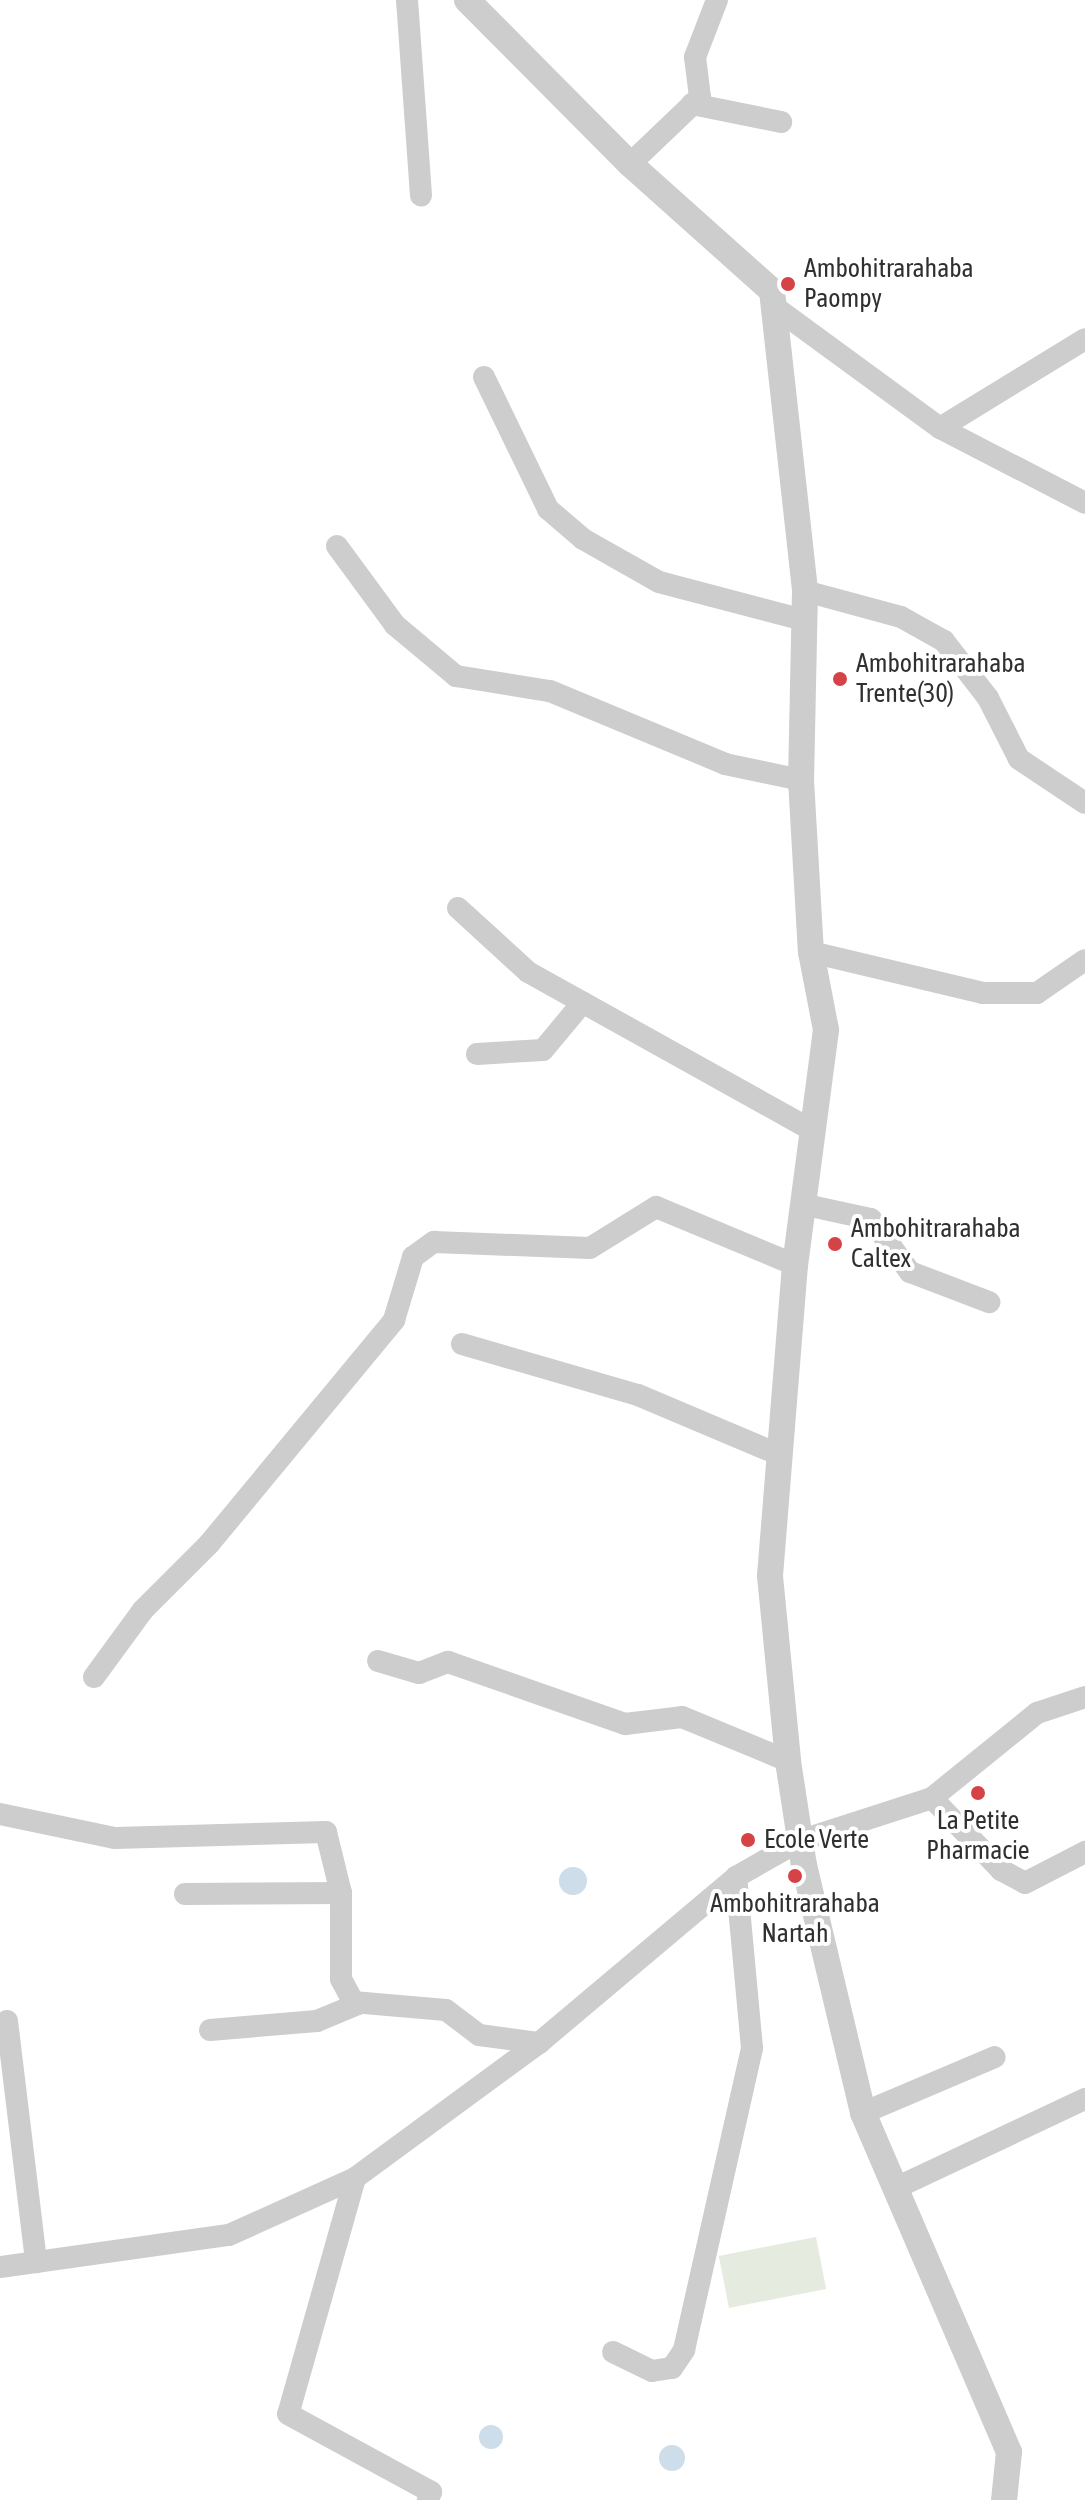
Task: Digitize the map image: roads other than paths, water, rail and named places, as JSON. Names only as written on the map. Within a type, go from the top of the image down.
[{"type":"street","points":[[407,0],[421,196]]},
{"type":"street","points":[[467,0],[630,164],[772,291],[776,308],[805,591],[801,780],[811,952],[826,1030],[806,1205],[795,1265],[770,1576],[788,1761],[799,1841],[863,2113],[900,2186],[1009,2452],[1004,2500]]},
{"type":"street","points":[[630,164],[692,104],[703,89],[695,57],[717,0]]},
{"type":"street","points":[[692,104],[781,122]]},
{"type":"street","points":[[776,308],[940,428],[1082,499]]},
{"type":"street","points":[[940,428],[1085,339]]},
{"type":"street","points":[[484,377],[548,509],[583,539],[659,582],[804,620]]},
{"type":"street","points":[[337,546],[395,625],[456,676],[550,691],[725,764],[801,780]]},
{"type":"street","points":[[805,591],[901,617],[944,641],[988,698],[1019,759],[1085,803]]},
{"type":"street","points":[[458,908],[505,955],[814,1131]]},
{"type":"street","points":[[811,952],[983,993],[1037,993],[1085,960]]},
{"type":"street","points":[[477,1054],[543,1050],[583,1002]]},
{"type":"street","points":[[806,1205],[871,1219],[910,1272],[989,1302]]},
{"type":"street","points":[[94,1677],[143,1610],[209,1544],[394,1320],[413,1257],[434,1242],[590,1248],[656,1207],[795,1265]]},
{"type":"street","points":[[462,1344],[638,1395],[780,1455]]},
{"type":"street","points":[[378,1661],[419,1673],[448,1662],[625,1724],[682,1717],[788,1761]]},
{"type":"street","points":[[0,2267],[229,2235],[355,2178],[539,2043],[736,1877],[799,1841],[932,1798],[1037,1713],[1085,1697]]},
{"type":"street","points":[[932,1798],[1001,1870],[1025,1883],[1085,1852]]},
{"type":"street","points":[[0,1814],[115,1838],[319,1829],[332,1837],[341,1893],[341,1979],[358,2004]]},
{"type":"street","points":[[613,2352],[652,2371],[672,2368],[684,2350],[752,2048],[736,1877]]},
{"type":"street","points":[[185,1894],[341,1893]]},
{"type":"street","points":[[210,2030],[317,2021],[358,2004],[446,2010],[479,2035],[539,2043]]},
{"type":"street","points":[[7,2021],[36,2262]]},
{"type":"street","points":[[863,2113],[995,2057]]},
{"type":"street","points":[[900,2186],[1085,2099]]},
{"type":"street","points":[[355,2178],[288,2414],[431,2492],[428,2500]]},
{"type":"water","points":[[573,1867],[583,1871],[587,1881],[583,1891],[573,1895],[563,1891],[559,1881],[563,1871]]},
{"type":"water","points":[[491,2425],[499,2429],[503,2437],[499,2445],[491,2449],[483,2445],[479,2437],[483,2429]]},
{"type":"water","points":[[672,2445],[681,2449],[685,2458],[681,2467],[672,2471],[663,2467],[659,2458],[663,2449]]},
{"type":"place","name":"Ambohitrarahaba Paompy","points":[[788,284]]},
{"type":"place","name":"Ambohitrarahaba Trente(30)","points":[[840,679]]},
{"type":"place","name":"Ambohitrarahaba Caltex","points":[[835,1244]]},
{"type":"place","name":"La Petite Pharmacie","points":[[978,1793]]},
{"type":"place","name":"Ecole Verte","points":[[748,1840]]},
{"type":"place","name":"Ambohitrarahaba Nartah","points":[[795,1876]]}]
